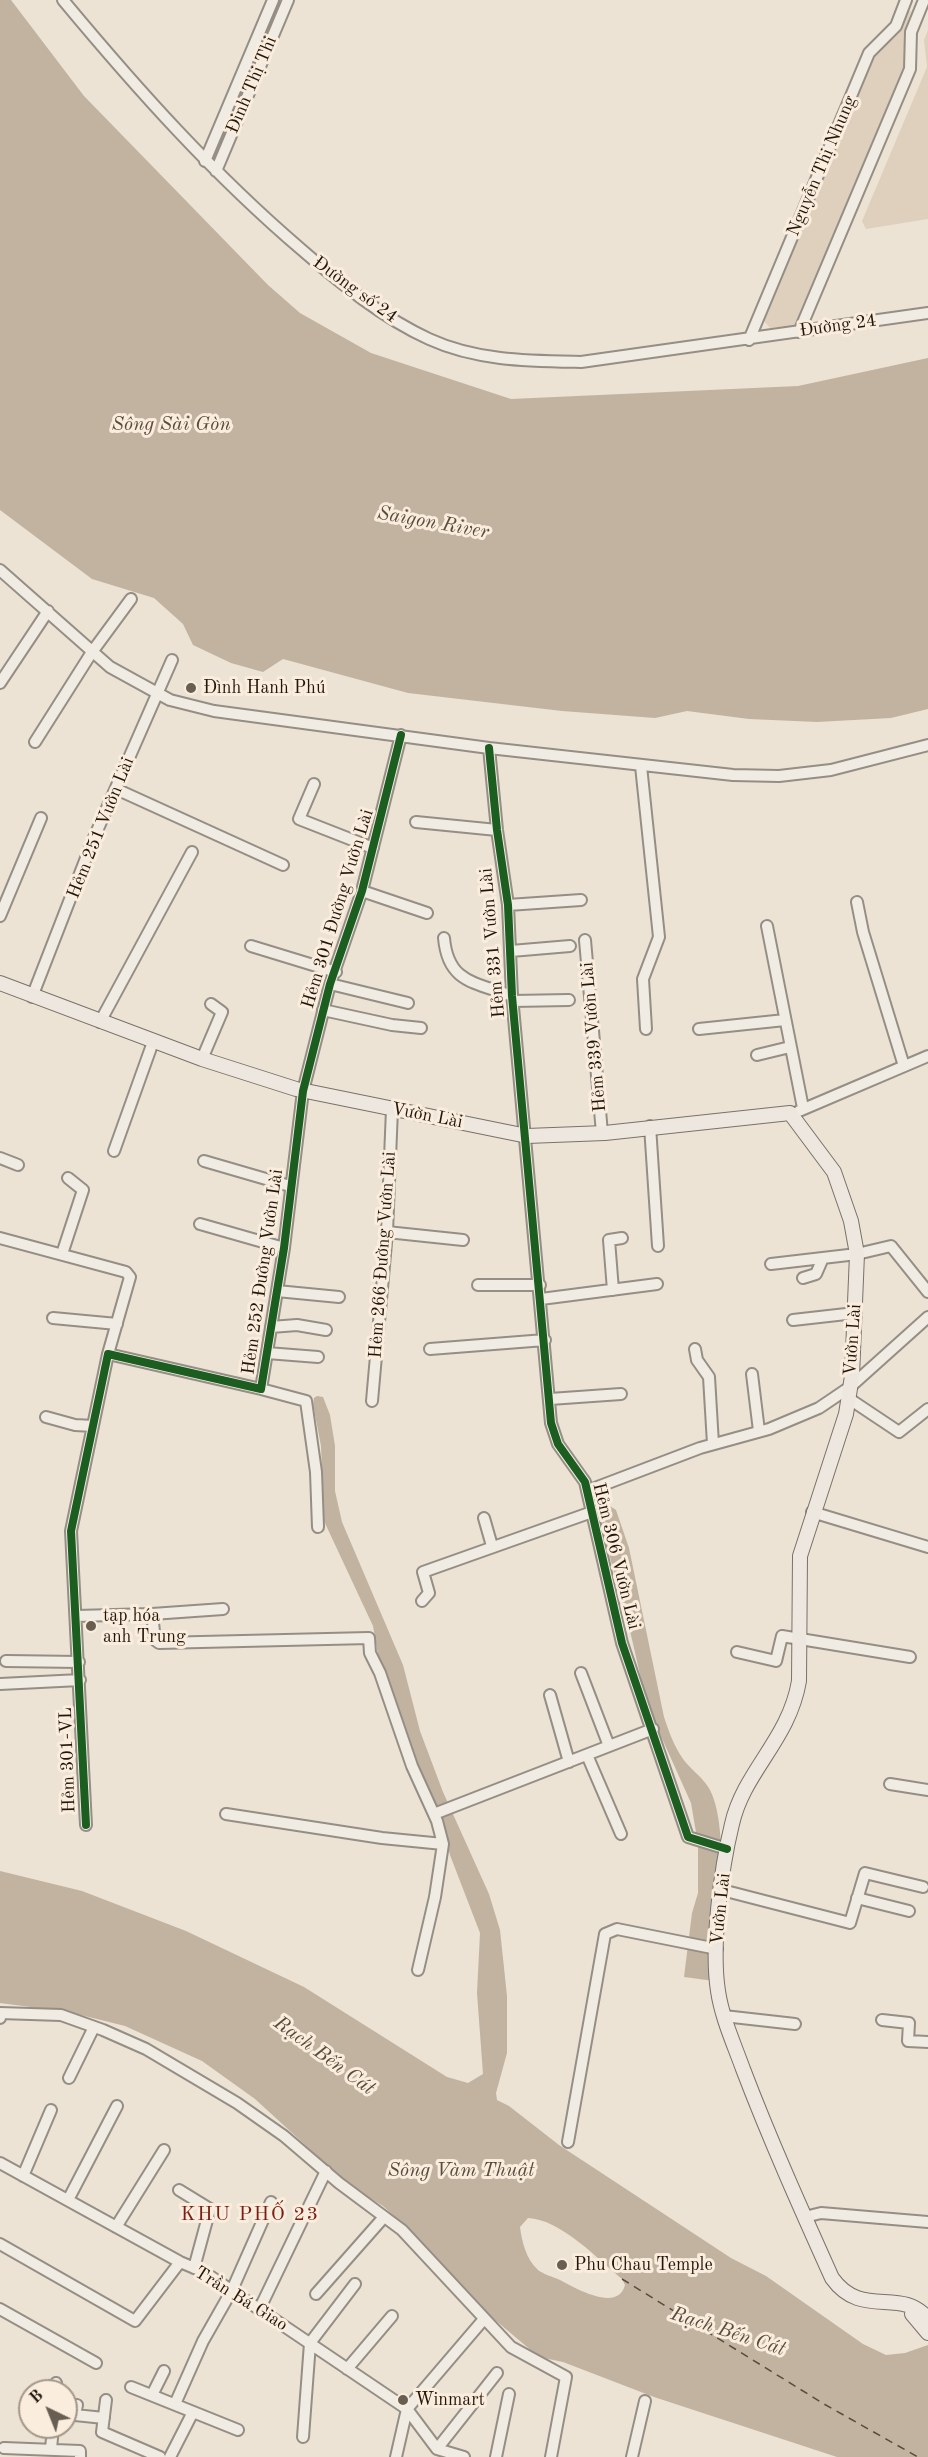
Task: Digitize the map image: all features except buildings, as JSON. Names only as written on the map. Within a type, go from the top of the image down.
[{"type":"main road","name":"Vườn Lài","points":[[1,985],[153,1042],[303,1091],[527,1136],[602,1133],[650,1126],[799,1112],[834,1172],[851,1221],[857,1254],[849,1392],[842,1430],[812,1512],[800,1556],[799,1681],[791,1715],[741,1796],[732,1824],[715,1949],[718,1990],[724,2016],[756,2104],[832,2278],[847,2296],[864,2302],[896,2303],[923,2315],[928,2333]]},
{"type":"street","name":"Đường số 24","points":[[63,0],[205,161],[259,213],[327,272],[389,316],[428,339],[490,357],[525,361],[581,362],[749,340]]},
{"type":"street","name":"Đinh Thị Thi","points":[[205,161],[273,0]]},
{"type":"street","name":"Đinh Thị Thi","points":[[216,171],[288,0]]},
{"type":"street","name":"Nguyễn Thị Nhung","points":[[749,340],[869,53],[896,26],[906,0]]},
{"type":"street","points":[[799,332],[910,69],[911,32],[924,0]]},
{"type":"street","name":"Đường 24","points":[[749,340],[928,313]]},
{"type":"street","points":[[0,570],[110,667],[170,700],[214,711],[489,748],[732,775],[778,776],[831,770],[928,745]]},
{"type":"street","points":[[34,742],[92,652],[131,599]]},
{"type":"street","points":[[0,683],[48,611]]},
{"type":"street","name":"Hẻm 251 Vườn Lài","points":[[32,997],[93,840],[155,693],[172,660]]},
{"type":"street","name":"Hẻm 301 Đường Vườn Lài","points":[[303,1091],[330,984],[362,891],[401,735]]},
{"type":"street","name":"Hẻm 331 Vườn Lài","points":[[489,748],[497,830],[508,905],[513,998],[527,1136]]},
{"type":"street","points":[[641,766],[659,937],[643,979],[646,1029]]},
{"type":"street","points":[[314,784],[299,819],[373,848]]},
{"type":"street","points":[[116,789],[283,865]]},
{"type":"street","points":[[0,916],[40,818]]},
{"type":"street","points":[[416,822],[497,830]]},
{"type":"street","points":[[100,1022],[192,852]]},
{"type":"street","points":[[362,891],[427,914]]},
{"type":"street","points":[[508,905],[581,900]]},
{"type":"street","points":[[857,902],[863,932],[904,1066]]},
{"type":"street","points":[[767,926],[790,1047],[799,1112],[928,1056]]},
{"type":"street","points":[[444,938],[448,962],[457,974],[513,998],[569,1000]]},
{"type":"street","name":"Hẻm 339 Vườn Lài","points":[[585,940],[602,1133]]},
{"type":"street","points":[[251,946],[336,972]]},
{"type":"street","points":[[511,951],[570,946]]},
{"type":"street","points":[[330,984],[408,1003]]},
{"type":"street","points":[[202,1059],[222,1012],[211,1004]]},
{"type":"street","points":[[323,1010],[392,1026],[421,1028]]},
{"type":"street","points":[[699,1029],[785,1020]]},
{"type":"street","points":[[114,1151],[153,1042]]},
{"type":"street","points":[[757,1054],[790,1047]]},
{"type":"street","name":"Hẻm 252 Đường Vườn Lài","points":[[108,1354],[261,1389],[284,1248],[303,1091]]},
{"type":"street","name":"Hẻm 266 Đường Vườn Lài","points":[[372,1401],[387,1233],[392,1109]]},
{"type":"street","points":[[650,1126],[658,1246]]},
{"type":"street","name":"Hẻm 306 Vườn Lài","points":[[527,1136],[552,1423],[558,1444],[585,1482],[622,1643],[688,1837],[727,1849]]},
{"type":"street","points":[[0,1158],[18,1165]]},
{"type":"street","points":[[204,1161],[290,1186]]},
{"type":"street","points":[[62,1254],[83,1191],[68,1178]]},
{"type":"street","points":[[200,1224],[284,1248]]},
{"type":"street","points":[[387,1233],[463,1240]]},
{"type":"street","points":[[0,1238],[126,1272],[130,1277],[108,1354],[71,1531],[80,1680],[0,1684]]},
{"type":"street","points":[[613,1290],[609,1240],[622,1238]]},
{"type":"street","points":[[771,1264],[857,1254],[891,1246],[928,1292]]},
{"type":"street","points":[[803,1278],[816,1274],[823,1258]]},
{"type":"street","points":[[541,1299],[657,1284]]},
{"type":"street","points":[[478,1285],[540,1285]]},
{"type":"street","points":[[277,1291],[339,1297]]},
{"type":"street","points":[[793,1320],[855,1313]]},
{"type":"street","points":[[587,1491],[713,1444],[759,1431],[819,1408],[849,1392],[928,1317]]},
{"type":"street","points":[[53,1318],[117,1324]]},
{"type":"street","points":[[271,1327],[297,1325],[326,1330]]},
{"type":"street","points":[[430,1349],[544,1340]]},
{"type":"street","points":[[695,1349],[697,1360],[709,1377],[713,1444]]},
{"type":"street","points":[[267,1353],[318,1357]]},
{"type":"street","points":[[752,1374],[759,1431]]},
{"type":"street","points":[[261,1389],[306,1401],[316,1472],[318,1527]]},
{"type":"street","points":[[849,1392],[899,1432],[928,1409]]},
{"type":"street","points":[[550,1399],[621,1394]]},
{"type":"street","points":[[46,1416],[75,1425],[93,1426]]},
{"type":"street","points":[[422,1601],[429,1593],[423,1572],[591,1512]]},
{"type":"street","points":[[812,1512],[928,1547]]},
{"type":"street","points":[[484,1518],[492,1546]]},
{"type":"street","points":[[76,1616],[223,1609]]},
{"type":"street","points":[[152,1614],[155,1640],[159,1643],[369,1638],[370,1653],[380,1673],[412,1766],[436,1813],[443,1844],[435,1898],[418,1970]]},
{"type":"street","points":[[737,1652],[776,1661],[782,1636],[910,1658]]},
{"type":"street","points":[[6,1661],[79,1662]]},
{"type":"street","points":[[581,1672],[609,1746]]},
{"type":"street","name":"Hẻm 301-VL","points":[[80,1680],[86,1825]]},
{"type":"street","points":[[550,1695],[569,1762]]},
{"type":"street","points":[[436,1813],[652,1730]]},
{"type":"street","points":[[587,1755],[621,1834]]},
{"type":"street","points":[[890,1784],[928,1790]]},
{"type":"street","points":[[226,1814],[382,1838],[443,1844]]},
{"type":"street","points":[[722,1890],[850,1923],[865,1873],[923,1887]]},
{"type":"street","points":[[857,1898],[909,1911]]},
{"type":"street","points":[[568,2142],[605,1934],[617,1929],[715,1949]]},
{"type":"street","points":[[0,2018],[0,2013],[60,2015],[146,2049],[237,2103],[284,2136],[402,2230],[511,2347],[566,2377],[551,2457]]},
{"type":"street","points":[[724,2016],[795,2024]]},
{"type":"street","points":[[882,2020],[909,2023],[908,2042],[928,2042]]},
{"type":"street","points":[[69,2078],[94,2027]]},
{"type":"street","points":[[68,2200],[117,2106]]},
{"type":"street","points":[[23,2176],[51,2110]]},
{"type":"street","points":[[116,2228],[164,2150]]},
{"type":"street","name":"Trần Bá Giao","points":[[0,2163],[116,2228],[194,2268],[260,2308],[406,2409],[437,2449]]},
{"type":"street","points":[[260,2308],[326,2171]]},
{"type":"street","points":[[179,2190],[210,2209],[194,2268]]},
{"type":"street","points":[[175,2404],[203,2341],[232,2290],[271,2202]]},
{"type":"street","points":[[805,2217],[821,2213],[928,2222]]},
{"type":"street","points":[[316,2294],[384,2217]]},
{"type":"street","points":[[0,2244],[135,2321],[180,2262]]},
{"type":"street","points":[[303,2437],[310,2343],[355,2284]]},
{"type":"street","points":[[0,2310],[96,2363]]},
{"type":"street","points":[[347,2369],[392,2316]]},
{"type":"street","points":[[396,2457],[406,2409],[484,2319]]},
{"type":"street","points":[[152,2395],[164,2371]]},
{"type":"street","points":[[464,2457],[437,2449],[497,2373]]},
{"type":"street","points":[[131,2387],[238,2430]]},
{"type":"street","points":[[496,2457],[509,2394]]},
{"type":"street","points":[[106,2400],[102,2432],[160,2457]]},
{"type":"street","points":[[632,2457],[645,2401]]},
{"type":"street","points":[[170,2457],[193,2412]]},
{"type":"street","points":[[78,2415],[104,2418]]},
{"type":"street","points":[[51,2449],[52,2439]]},
{"type":"street","points":[[4,2448],[80,2451],[80,2457]]},
{"type":"shaded area","points":[[911,11],[904,34],[904,69],[798,322],[792,326],[770,328],[764,321],[765,314],[874,56],[898,34],[908,12]]},
{"type":"shaded area","points":[[928,30],[928,219],[866,229],[862,221],[927,67],[924,40]]},
{"type":"water","name":"Sông Sài Gòn","points":[[0,0],[11,0],[84,96],[268,285],[300,313],[371,353],[511,399],[798,386],[928,358],[928,709],[891,718],[817,722],[749,719],[687,711],[655,718],[562,711],[408,693],[283,659],[263,672],[231,663],[193,645],[183,624],[154,598],[92,579],[0,510]]},
{"type":"water","name":"Sông Vàm Thuật","points":[[323,1397],[330,1415],[335,1446],[335,1491],[342,1522],[403,1665],[420,1731],[443,1792],[489,1894],[500,1930],[507,1996],[507,2053],[496,2093],[497,2100],[509,2106],[559,2145],[731,2258],[766,2276],[863,2344],[886,2355],[905,2353],[928,2345],[928,2457],[837,2457],[654,2397],[563,2362],[539,2357],[469,2298],[417,2237],[383,2206],[350,2186],[255,2099],[202,2061],[125,2026],[69,2012],[0,2003],[0,1871],[82,1891],[186,1931],[304,1987],[447,2077],[468,2083],[483,2074],[477,1993],[480,1933],[450,1855],[443,1826],[411,1752],[386,1672],[378,1655],[373,1626],[324,1521],[321,1446],[313,1404],[314,1398]],"holes":[[[528,2218],[540,2220],[566,2233],[622,2279],[625,2285],[621,2293],[614,2297],[596,2296],[538,2270],[528,2256],[520,2227]]]},
{"type":"water","points":[[602,1501],[616,1510],[629,1548],[668,1728],[683,1759],[710,1790],[716,1808],[720,1831],[721,1883],[714,1981],[684,1977],[692,1913],[698,1893],[698,1844],[691,1803],[647,1705],[628,1622],[597,1511]]},
{"type":"ferry route","points":[[622,2279],[824,2404],[918,2457]]},
{"type":"cycle path","points":[[86,1825],[71,1531],[108,1354],[261,1389],[284,1248],[303,1091],[330,984],[362,891],[401,735]]},
{"type":"cycle path","points":[[489,748],[497,830],[508,905],[512,996],[551,1423],[558,1444],[585,1482],[622,1643],[688,1837],[727,1849]]},
{"type":"place","name":"Đình Hanh Phú","points":[[191,688]]},
{"type":"place","name":"tạp hóa anh Trung","points":[[91,1626]]},
{"type":"place","name":"Phu Chau Temple","points":[[562,2265]]},
{"type":"place","name":"Winmart","points":[[403,2400]]},
{"type":"district","name":"KHU PHỐ 23","points":[[250,2215]]},
{"type":"water label","name":"Saigon River","points":[[433,523]]},
{"type":"water label","name":"Rạch Bến Cát","points":[[324,2056]]},
{"type":"water label","name":"Rạch Bến Cát","points":[[728,2332]]}]
